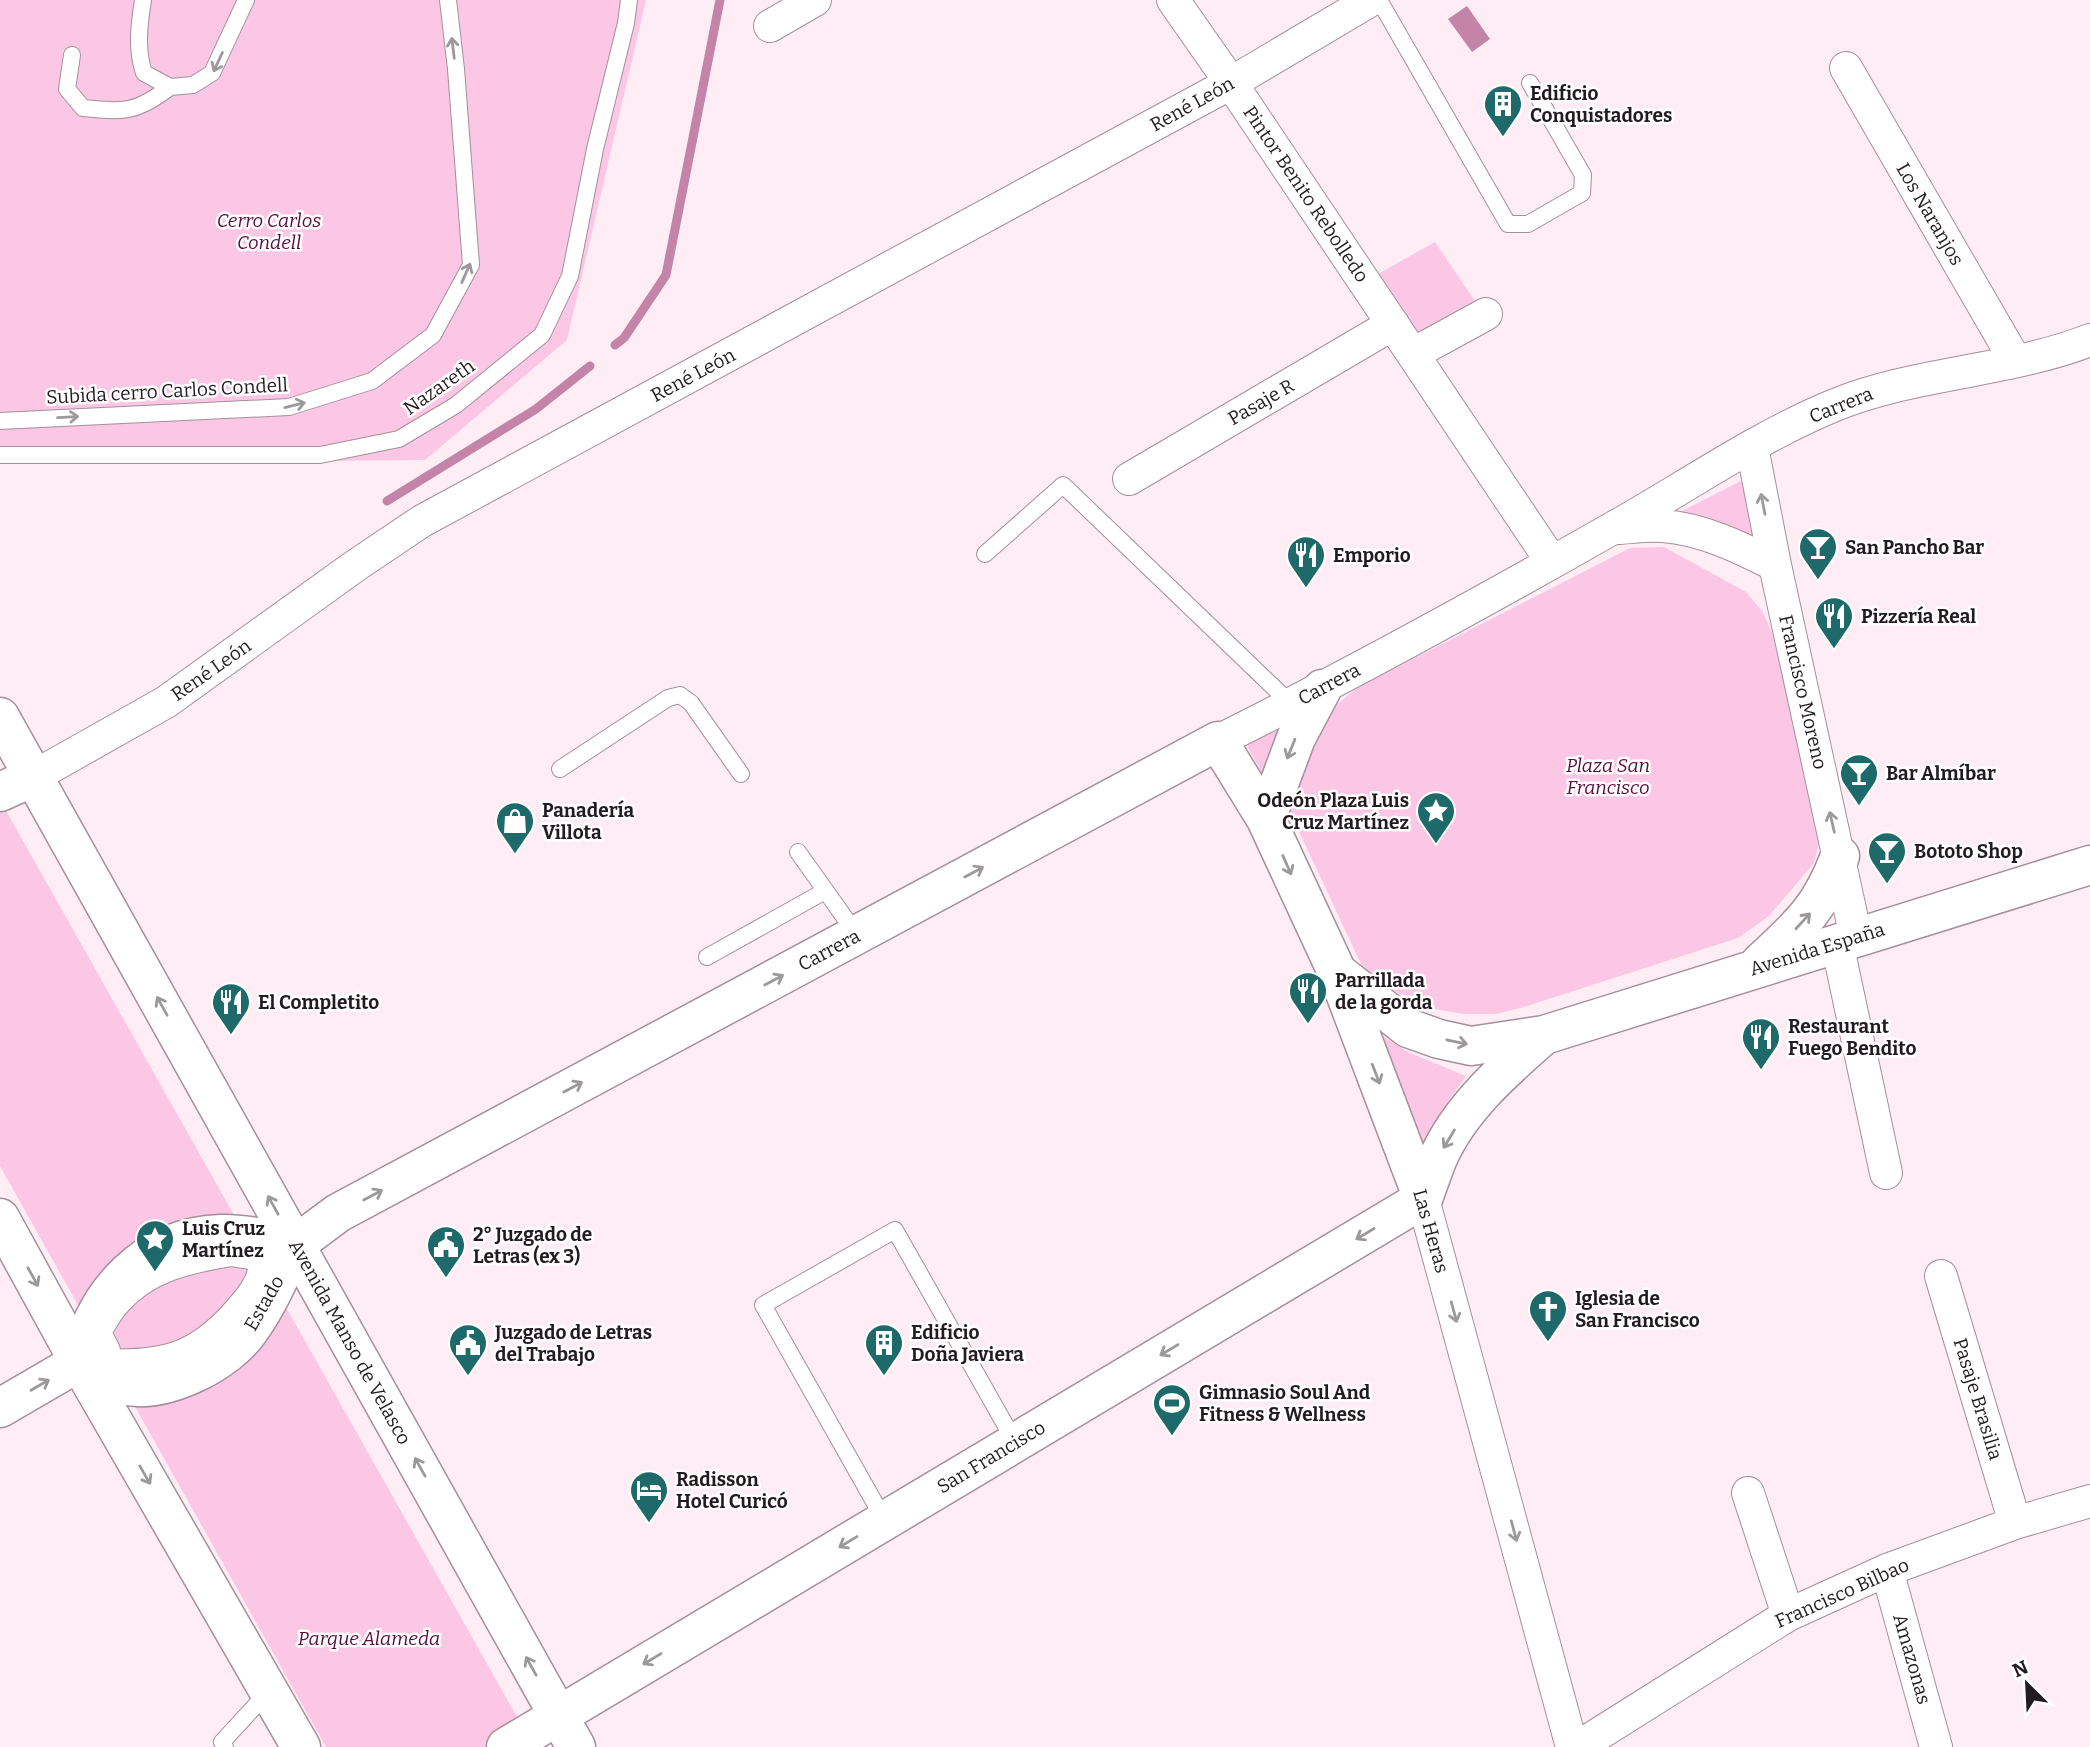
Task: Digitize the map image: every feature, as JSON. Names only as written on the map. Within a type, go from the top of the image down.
[{"type":"main road","points":[[1266,819],[1296,738],[1306,697]]},
{"type":"main road","name":"Avenida Manso de Velasco","points":[[0,717],[17,784],[295,1245],[567,1731]]},
{"type":"main road","name":"Las Heras","points":[[1218,741],[1266,819],[1337,972],[1423,1199]]},
{"type":"main road","name":"Carrera","points":[[295,1245],[338,1213],[1218,741]]},
{"type":"main road","points":[[1754,969],[1813,911],[1823,897],[1840,856]]},
{"type":"main road","name":"Avenida España","points":[[1337,972],[1408,1028],[1439,1039],[1471,1045],[1544,1035],[2090,865]]},
{"type":"main road","name":"Avenida España","points":[[1423,1199],[1439,1156],[1464,1115],[1499,1074],[1544,1035]]},
{"type":"main road","name":"San Francisco","points":[[506,1747],[567,1731],[885,1521],[1423,1199]]},
{"type":"main road","points":[[0,1217],[92,1357],[301,1747]]},
{"type":"main road","points":[[92,1357],[93,1318],[107,1295],[124,1276],[160,1250],[181,1241],[221,1234],[238,1234],[295,1245]]},
{"type":"main road","name":"Estado","points":[[92,1357],[107,1381],[143,1388],[180,1380],[215,1363],[248,1333],[295,1245]]},
{"type":"main road","points":[[0,1408],[92,1357]]},
{"type":"street","points":[[770,26],[815,0]]},
{"type":"street","name":"Pintor Benito Rebolledo","points":[[1173,0],[1552,562]]},
{"type":"street","name":"René León","points":[[17,784],[166,702],[377,550],[422,522],[1231,83],[1371,0]]},
{"type":"street","name":"Los Naranjos","points":[[1846,68],[2015,360]]},
{"type":"street","points":[[1413,354],[1486,314]]},
{"type":"street","name":"Pasaje R","points":[[1129,479],[1393,324]]},
{"type":"street","name":"Carrera","points":[[1218,741],[1306,697],[1614,528],[1752,447],[1821,412],[1868,393],[2057,351],[2090,340]]},
{"type":"street","name":"Francisco Moreno","points":[[1752,447],[1775,565],[1840,856],[1846,940]]},
{"type":"street","name":"Carrera","points":[[1614,528],[1662,526],[1694,531],[1730,542],[1775,565]]},
{"type":"street","points":[[1846,940],[1886,1173]]},
{"type":"street","name":"Las Heras","points":[[1423,1199],[1573,1747]]},
{"type":"street","points":[[230,1250],[257,1254],[264,1260],[266,1270],[254,1294],[229,1326],[202,1346],[178,1359],[146,1366],[102,1365],[92,1357],[94,1332],[115,1300],[160,1267],[193,1256],[230,1250]]},
{"type":"street","name":"Pasaje Brasilia","points":[[1941,1276],[2015,1522]]},
{"type":"street","points":[[1748,1493],[1788,1615]]},
{"type":"street","name":"Francisco Bilbao","points":[[1578,1747],[1788,1615],[1887,1570],[2015,1522],[2090,1500]]},
{"type":"street","name":"Amazonas","points":[[1887,1570],[1936,1747]]},
{"type":"lane","points":[[143,0],[138,57],[145,73],[170,87]]},
{"type":"lane","points":[[72,55],[67,89],[83,108],[117,112],[147,104],[170,87],[193,85],[212,73],[246,0]]},
{"type":"lane","name":"Subida cerro Carlos Condell","points":[[0,421],[289,407],[372,381],[433,335],[471,265],[448,0]]},
{"type":"lane","name":"Nazareth","points":[[0,455],[320,454],[399,439],[456,405],[542,335],[570,276],[595,149],[626,23],[629,0]]},
{"type":"lane","points":[[1379,0],[1508,224],[1528,224],[1582,194],[1583,176],[1530,83]]},
{"type":"lane","points":[[985,554],[1063,485],[1306,697]]},
{"type":"lane","points":[[560,769],[668,698],[680,695],[691,703],[741,774]]},
{"type":"lane","points":[[798,852],[857,935]]},
{"type":"lane","points":[[707,957],[825,891]]},
{"type":"lane","points":[[885,1521],[763,1304],[895,1230],[1015,1442]]},
{"type":"lane","points":[[225,1747],[222,1742],[269,1690]]},
{"type":"green space","name":"Cerro Carlos Condell","points":[[0,0],[646,0],[567,340],[425,460],[0,464]]},
{"type":"green space","points":[[1435,242],[1477,304],[1417,339],[1378,274]]},
{"type":"green space","points":[[1741,481],[1760,547],[1678,513]]},
{"type":"green space","name":"Plaza San Francisco","points":[[1664,547],[1746,592],[1762,611],[1774,637],[1818,808],[1820,839],[1814,863],[1769,916],[1738,938],[1524,1007],[1496,1014],[1464,1014],[1434,1009],[1379,984],[1361,964],[1288,808],[1292,775],[1335,706],[1358,687],[1630,548]]},
{"type":"green space","points":[[1280,724],[1263,775],[1247,746]]},
{"type":"green space","name":"Parque Alameda","points":[[0,800],[534,1747],[326,1747],[0,1166]]},
{"type":"green space","points":[[1379,1034],[1408,1052],[1466,1076],[1449,1100],[1422,1153]]},
{"type":"shaded area","points":[[1467,6],[1490,39],[1472,52],[1448,19]]},
{"type":"waterway","points":[[615,345],[624,338],[666,275],[720,0]]},
{"type":"waterway","points":[[387,501],[536,409],[590,366]]},
{"type":"place","name":"Edificio Conquistadores","points":[[1503,138]]},
{"type":"place","name":"San Pancho Bar","points":[[1818,581]]},
{"type":"place","name":"Emporio","points":[[1306,589]]},
{"type":"place","name":"Pizzería Real","points":[[1834,650]]},
{"type":"place","name":"Bar Almíbar","points":[[1859,807]]},
{"type":"place","name":"Odeón Plaza Luis Cruz Martínez","points":[[1436,845]]},
{"type":"place","name":"Panadería Villota","points":[[515,855]]},
{"type":"place","name":"Bototo Shop","points":[[1887,885]]},
{"type":"place","name":"Parrillada de la gorda","points":[[1308,1025]]},
{"type":"place","name":"El Completito","points":[[231,1036]]},
{"type":"place","name":"Restaurant Fuego Bendito","points":[[1761,1071]]},
{"type":"place","name":"Luis Cruz Martínez","points":[[155,1273]]},
{"type":"place","name":"2° Juzgado de Letras (ex 3)","points":[[446,1279]]},
{"type":"place","name":"Iglesia de San Francisco","points":[[1548,1343]]},
{"type":"place","name":"Juzgado de Letras del Trabajo","points":[[468,1377]]},
{"type":"place","name":"Edificio Doña Javiera","points":[[884,1377]]},
{"type":"place","name":"Gimnasio Soul And Fitness & Wellness","points":[[1172,1437]]},
{"type":"place","name":"Radisson Hotel Curicó","points":[[649,1524]]}]
